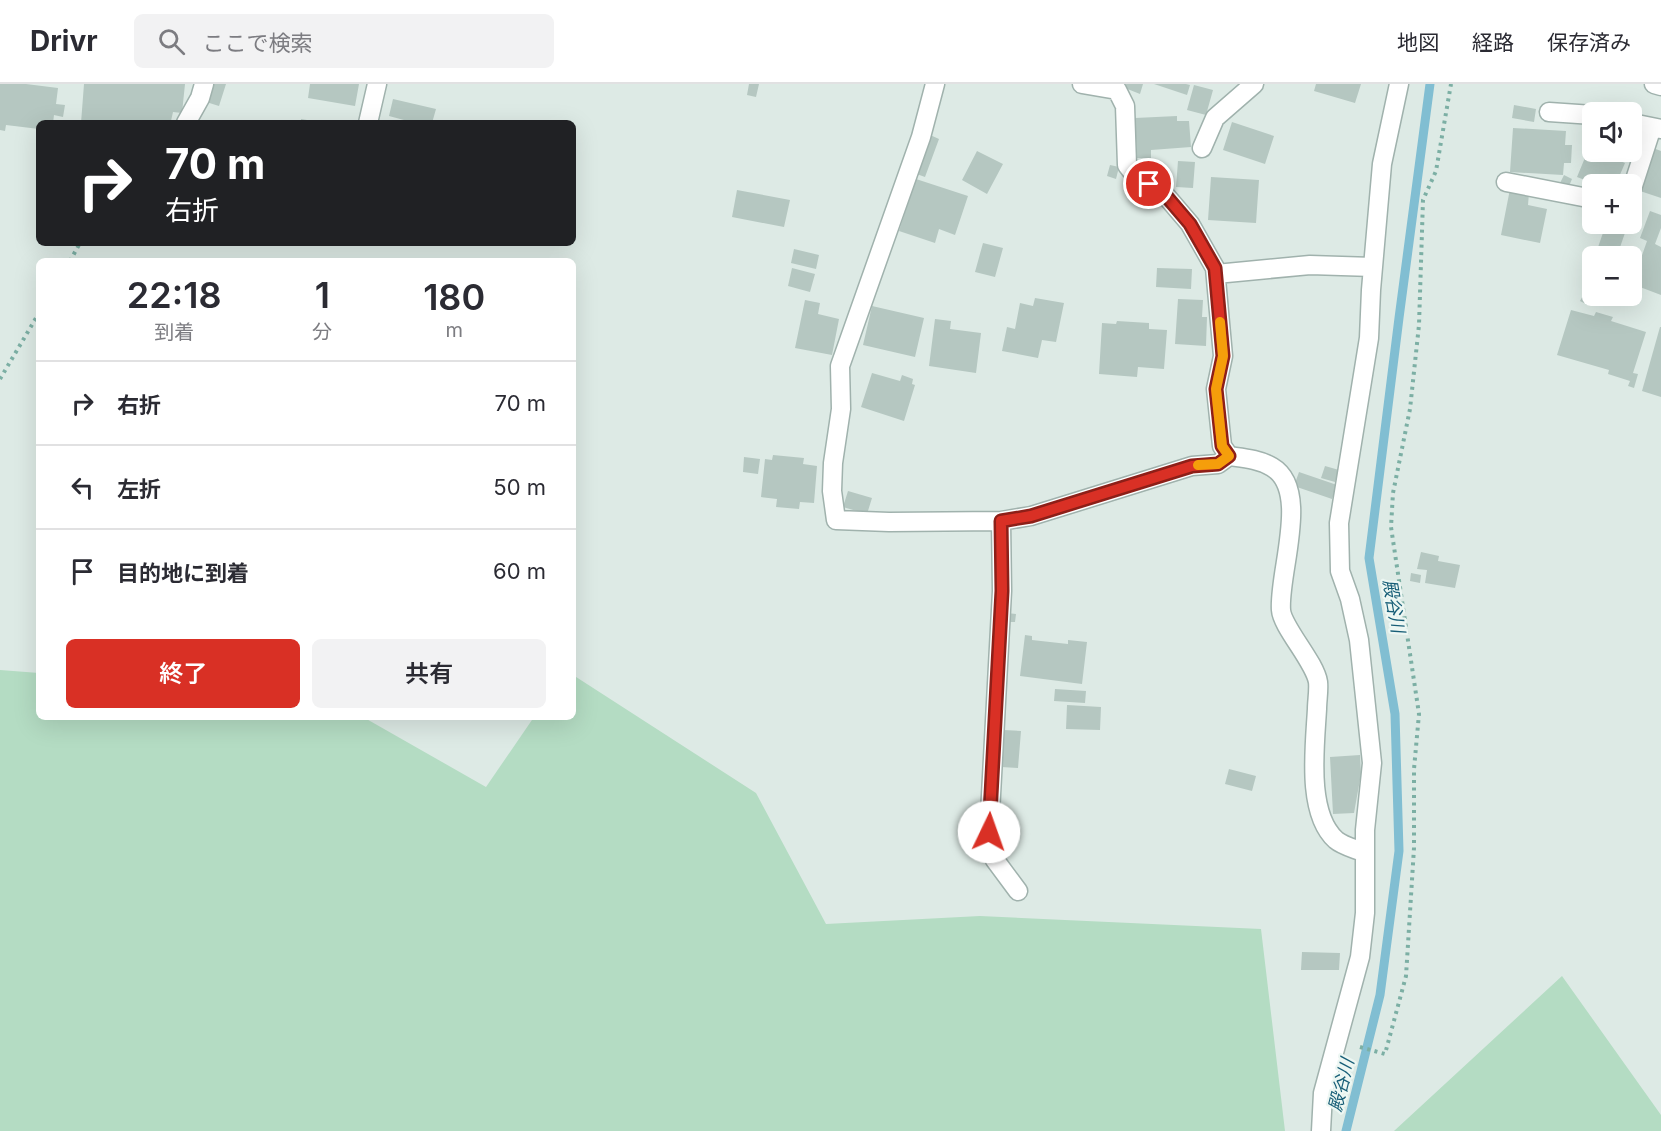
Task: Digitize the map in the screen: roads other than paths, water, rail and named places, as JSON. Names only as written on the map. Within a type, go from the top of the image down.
[{"type":"street","points":[[188,120],[200,98],[204,84]]},
{"type":"street","points":[[369,120],[377,84]]},
{"type":"street","points":[[935,84],[921,137],[840,366],[841,409],[833,463],[832,491],[836,520],[1001,521],[1031,516],[1192,466],[1218,464],[1229,456],[1250,458],[1274,468],[1286,482],[1292,499],[1281,584],[1281,613],[1318,681],[1314,766],[1320,817],[1336,840],[1365,853]]},
{"type":"street","points":[[1082,84],[1117,90],[1125,106],[1127,165],[1137,178],[1161,190],[1190,224],[1215,268],[1223,356],[1216,389],[1222,446],[1229,456]]},
{"type":"street","points":[[1202,148],[1215,118],[1254,84]]},
{"type":"street","points":[[1321,1131],[1323,1093],[1360,957],[1365,913],[1365,830],[1372,763],[1359,640],[1350,599],[1340,571],[1339,523],[1369,338],[1382,164],[1399,84]]},
{"type":"street","points":[[1654,84],[1661,86]]},
{"type":"street","points":[[1550,112],[1582,114]]},
{"type":"street","points":[[1638,174],[1656,128]]},
{"type":"street","points":[[1506,182],[1582,197]]},
{"type":"street","points":[[1216,274],[1310,265],[1373,267]]},
{"type":"street","points":[[1001,521],[1002,591],[989,832],[995,860],[1018,891]]},
{"type":"waterway","name":"殿谷川","points":[[1346,1131],[1380,995],[1399,851],[1395,714],[1369,558],[1430,84]]}]
